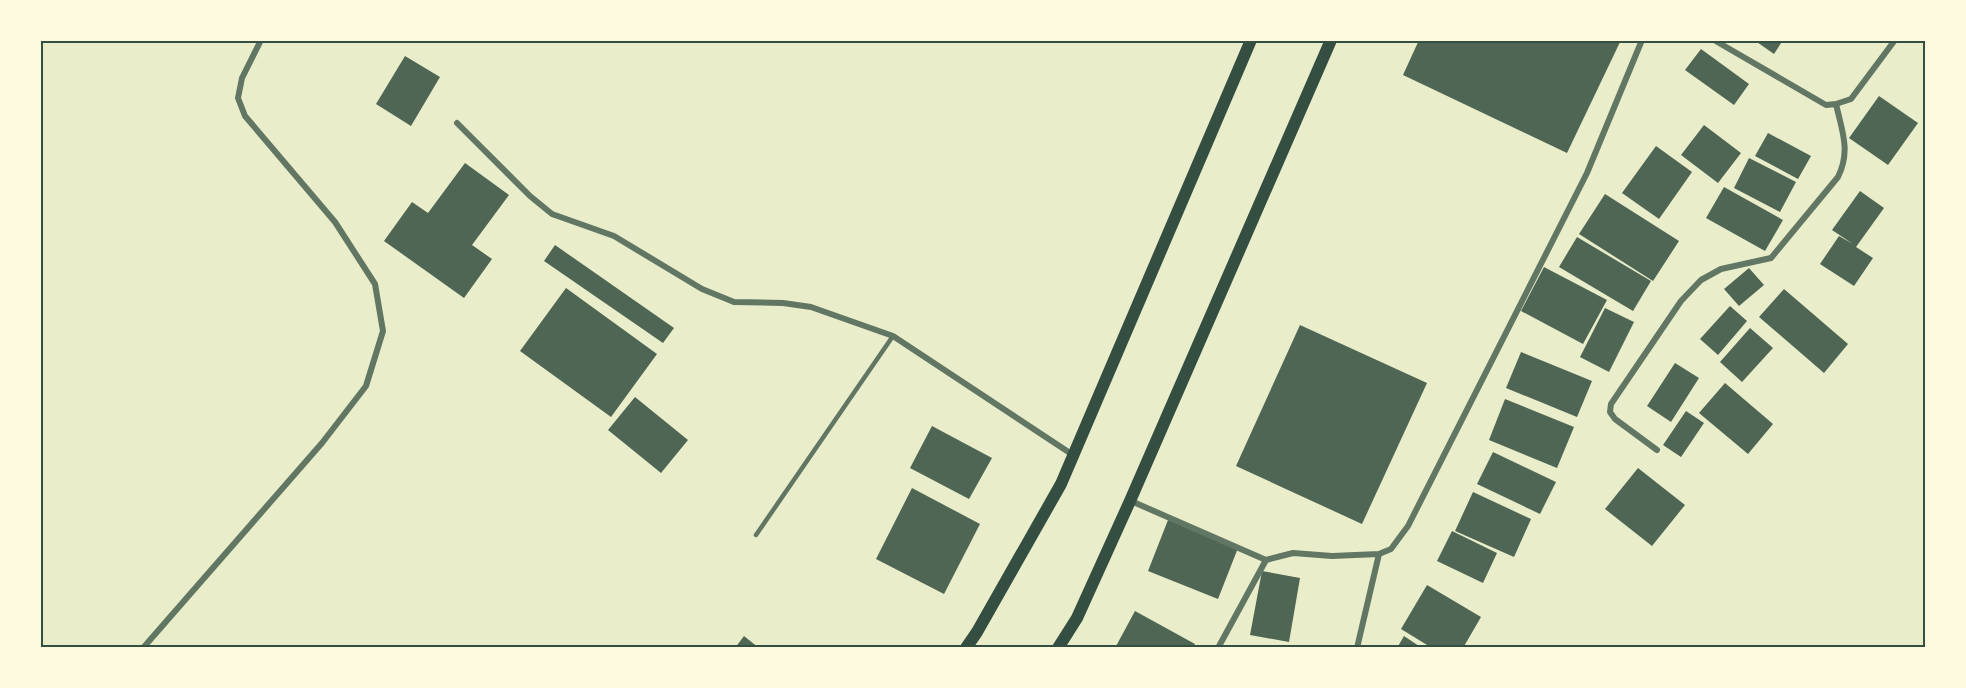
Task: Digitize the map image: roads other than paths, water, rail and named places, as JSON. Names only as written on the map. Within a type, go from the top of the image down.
[{"type":"main road","points":[[966,648],[1056,494],[1251,40]]},
{"type":"main road","points":[[1058,648],[1077,618],[1130,501],[1331,40]]},
{"type":"street","points":[[142,648],[322,443],[366,386],[383,331],[375,284],[335,222],[245,116],[238,98],[242,78],[261,40]]},
{"type":"street","points":[[1130,501],[1266,560],[1293,553],[1332,556],[1379,554],[1391,549],[1408,526],[1587,173],[1642,40]]},
{"type":"street","points":[[1714,40],[1826,105],[1851,99],[1895,40]]},
{"type":"street","points":[[1657,450],[1615,419],[1610,412],[1611,404],[1681,301],[1701,280],[1721,269],[1771,258],[1838,177],[1844,165],[1846,153],[1836,104]]},
{"type":"street","points":[[457,123],[530,196],[552,214],[614,236],[702,289],[734,302],[783,303],[811,307],[893,336],[1074,455]]},
{"type":"street","points":[[1357,648],[1379,554]]},
{"type":"street","points":[[1218,648],[1266,560]]},
{"type":"lane","points":[[756,535],[893,336]]}]
